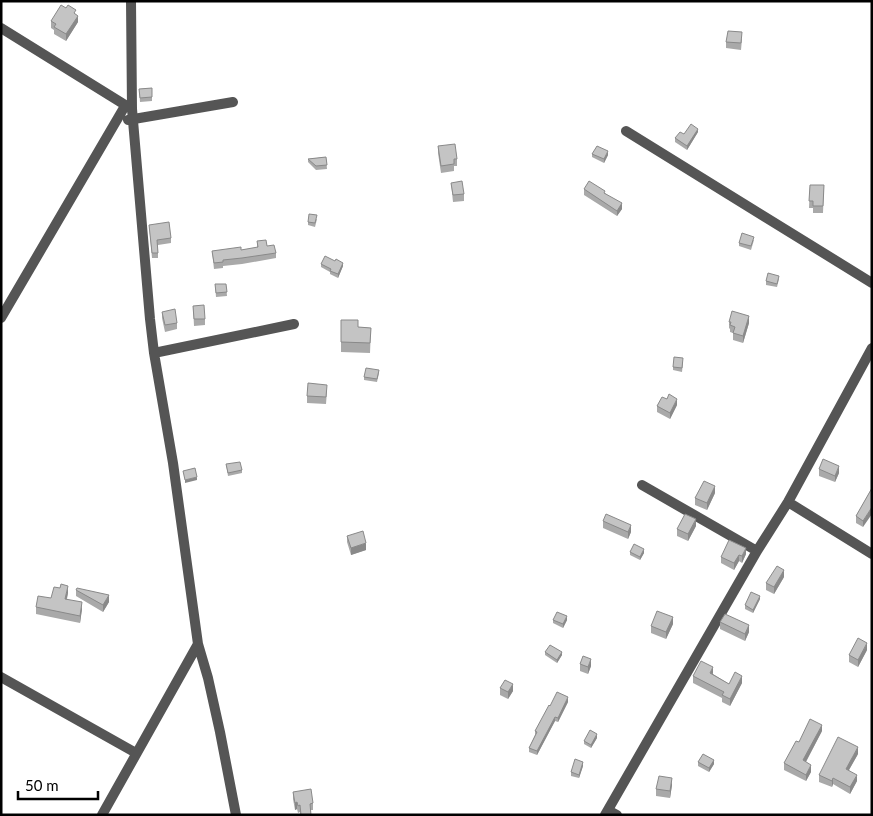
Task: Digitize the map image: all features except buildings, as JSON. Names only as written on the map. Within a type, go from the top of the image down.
[{"type":"street","points":[[131,1],[130,111],[154,352],[173,463],[198,644],[208,678],[236,815]]},
{"type":"street","points":[[1,28],[130,111]]},
{"type":"street","points":[[1,318],[117,120],[130,111],[233,102]]},
{"type":"street","points":[[626,131],[872,283]]},
{"type":"street","points":[[154,352],[294,324]]},
{"type":"street","points":[[610,813],[757,551],[788,502],[872,348]]},
{"type":"street","points":[[642,485],[757,551]]},
{"type":"street","points":[[788,502],[872,554]]},
{"type":"street","points":[[102,815],[198,644]]},
{"type":"street","points":[[1,676],[136,753]]}]
